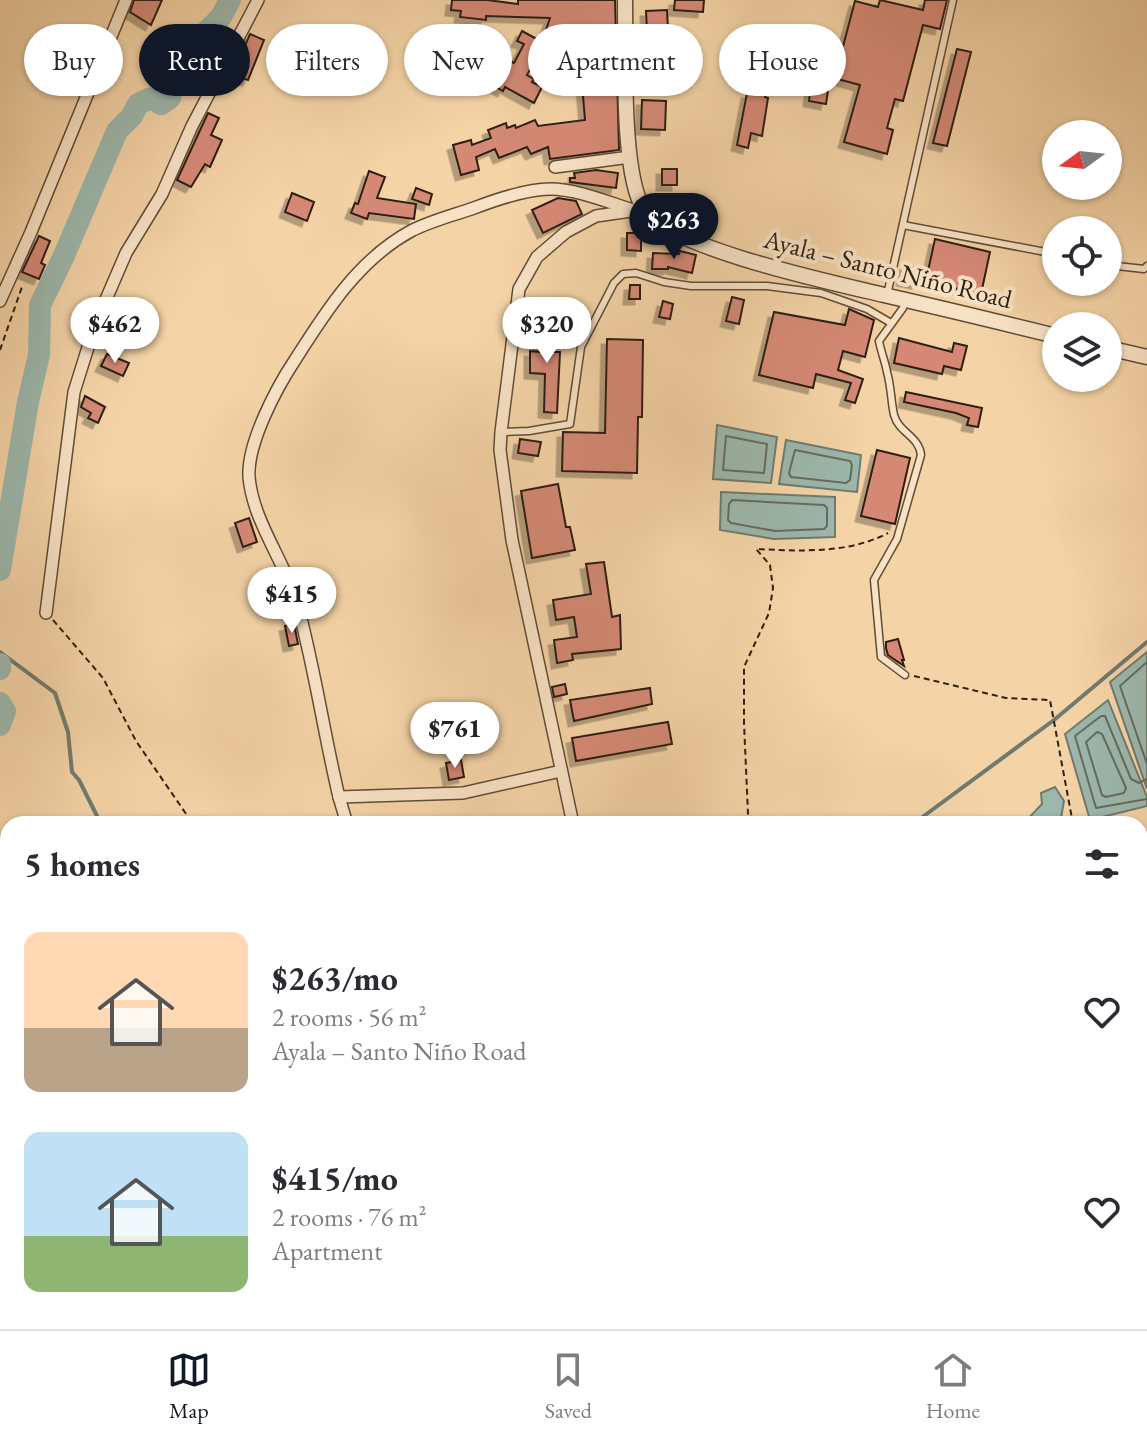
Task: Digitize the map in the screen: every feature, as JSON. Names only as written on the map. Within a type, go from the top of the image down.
[{"type":"street","points":[[0,301],[126,0]]},
{"type":"street","points":[[46,613],[74,392],[95,325],[126,253],[162,194],[192,126],[258,0]]},
{"type":"street","points":[[625,0],[631,174],[638,210]]},
{"type":"street","points":[[555,167],[630,157]]},
{"type":"street","points":[[345,816],[298,605],[256,504],[249,476],[254,445],[280,382],[330,304],[372,258],[412,230],[495,200],[550,189],[638,210]]},
{"type":"street","points":[[571,816],[512,540],[500,450],[501,432],[519,289],[537,257],[566,232],[596,216],[638,210]]},
{"type":"street","name":"Ayala – Santo Niño Road","points":[[638,210],[673,231],[801,276],[1042,333]]},
{"type":"street","points":[[1122,351],[1147,357]]},
{"type":"street","points":[[339,797],[463,793],[561,771]]},
{"type":"lane","points":[[887,295],[953,0]]},
{"type":"lane","points":[[903,225],[1042,251]]},
{"type":"lane","points":[[1122,267],[1144,269],[1147,266]]},
{"type":"lane","points":[[501,432],[570,424],[581,347],[607,294],[623,274],[636,273],[691,286],[767,286],[821,293],[867,309],[891,323]]},
{"type":"lane","points":[[905,300],[903,308],[879,341],[887,368],[894,417],[914,437],[921,455],[897,539],[874,580],[881,657],[905,675]]},
{"type":"path","points":[[0,350],[24,286],[14,270]]},
{"type":"path","points":[[747,816],[744,667],[769,613],[773,588],[770,565],[756,549],[797,551],[861,545],[900,527]]},
{"type":"path","points":[[46,613],[103,678],[136,741],[188,816]]},
{"type":"path","points":[[905,675],[1006,698],[1050,700],[1072,816]]},
{"type":"water","points":[[717,425],[777,437],[771,483],[713,479]]},
{"type":"water","points":[[786,440],[861,455],[857,492],[779,484]]},
{"type":"water","points":[[721,492],[835,497],[835,537],[774,539],[720,530]]},
{"type":"water","points":[[1147,652],[1147,789],[1110,682]]},
{"type":"water","points":[[1108,700],[1147,797],[1147,806],[1106,816],[1089,816],[1065,734]]},
{"type":"water","points":[[1055,787],[1064,801],[1061,816],[1031,816],[1042,804],[1041,793]]},
{"type":"building","points":[[134,0],[162,0],[151,24],[130,12]]},
{"type":"building","points":[[452,0],[518,4],[518,0],[615,0],[616,24],[548,24],[550,18],[486,16],[486,20],[460,17],[461,11],[451,10]]},
{"type":"building","points":[[675,0],[704,0],[703,12],[674,10]]},
{"type":"building","points":[[880,0],[923,10],[925,0],[947,0],[940,29],[923,25],[903,101],[895,99],[887,128],[893,130],[887,154],[844,142],[860,85],[846,81],[846,35],[855,1],[878,7]]},
{"type":"building","points":[[667,10],[668,24],[647,24],[646,11]]},
{"type":"building","points":[[522,31],[528,34],[528,96],[538,96],[534,103],[512,91],[512,62],[524,44],[517,41]]},
{"type":"building","points":[[250,34],[264,40],[250,75]]},
{"type":"building","points":[[957,49],[971,52],[947,146],[933,143]]},
{"type":"building","points":[[583,96],[618,96],[619,150],[550,159],[548,147],[531,154],[527,147],[499,158],[495,149],[476,157],[479,170],[461,175],[453,145],[471,140],[472,145],[491,138],[488,130],[506,123],[507,128],[515,125],[516,128],[535,120],[538,126],[585,120]]},
{"type":"building","points":[[746,96],[765,96],[768,98],[762,136],[751,133],[748,148],[737,145]]},
{"type":"building","points":[[810,96],[827,96],[826,104],[809,101]]},
{"type":"building","points":[[642,100],[666,101],[665,130],[641,129]]},
{"type":"building","points":[[208,113],[219,118],[211,135],[222,140],[210,167],[205,164],[191,187],[177,180]]},
{"type":"building","points":[[662,169],[677,169],[677,185],[662,185]]},
{"type":"building","points":[[596,170],[618,173],[616,188],[570,182],[570,178],[575,178],[574,173]]},
{"type":"building","points":[[369,171],[385,177],[377,198],[416,204],[414,219],[369,213],[367,219],[351,213],[355,203],[358,204]]},
{"type":"building","points":[[416,188],[432,194],[429,205],[412,199]]},
{"type":"building","points":[[292,193],[314,202],[307,221],[285,212]]},
{"type":"building","points":[[558,198],[576,201],[582,214],[543,233],[532,210]]},
{"type":"building","points":[[627,233],[641,233],[641,251],[627,250]]},
{"type":"building","points":[[39,236],[50,241],[41,263],[45,265],[39,279],[22,272]]},
{"type":"building","points":[[935,239],[990,252],[981,294],[918,280],[917,283],[902,280],[905,265],[928,271]]},
{"type":"building","points":[[680,251],[696,255],[692,273],[668,267],[652,269],[653,253],[679,254]]},
{"type":"building","points":[[630,285],[640,285],[640,299],[629,299]]},
{"type":"building","points":[[732,297],[744,300],[739,324],[726,321]]},
{"type":"building","points":[[663,301],[673,304],[670,319],[659,317]]},
{"type":"building","points":[[849,309],[874,320],[865,357],[843,351],[838,370],[863,379],[855,403],[845,400],[851,383],[816,374],[813,388],[759,375],[774,312],[845,325]]},
{"type":"building","points":[[539,321],[554,321],[553,352],[560,352],[557,413],[544,412],[545,374],[530,373],[530,351],[539,352]]},
{"type":"building","points":[[899,338],[952,352],[954,343],[967,346],[961,370],[944,366],[942,374],[894,363]]},
{"type":"building","points":[[607,339],[643,340],[642,417],[638,417],[637,473],[562,471],[563,432],[605,433]]},
{"type":"building","points":[[107,354],[129,363],[123,376],[101,366]]},
{"type":"building","points":[[906,392],[982,408],[978,427],[967,425],[969,418],[956,413],[904,402]]},
{"type":"building","points":[[85,396],[105,407],[98,423],[88,418],[91,413],[81,407]]},
{"type":"building","points":[[520,439],[541,442],[538,456],[518,453]]},
{"type":"building","points":[[877,450],[910,458],[895,524],[861,516]]},
{"type":"building","points":[[558,484],[566,527],[570,527],[575,550],[532,558],[521,491]]},
{"type":"building","points":[[249,518],[257,542],[243,547],[235,523]]},
{"type":"building","points":[[604,562],[612,617],[620,615],[621,649],[572,654],[573,660],[557,663],[554,640],[577,637],[574,617],[556,620],[553,600],[591,594],[586,564]]},
{"type":"building","points":[[294,624],[298,644],[289,646],[285,626]]},
{"type":"building","points":[[898,639],[904,666],[888,655],[886,648],[886,642]]},
{"type":"building","points":[[565,684],[567,694],[554,697],[552,687]]},
{"type":"building","points":[[650,688],[652,704],[574,721],[570,700]]},
{"type":"building","points":[[668,722],[672,744],[576,761],[572,738]]},
{"type":"building","points":[[461,760],[464,777],[449,780],[446,763]]},
{"type":"waterway","points":[[0,570],[28,402],[39,355],[40,305],[117,131],[132,116],[138,104],[151,98],[161,104],[170,98],[176,61],[221,17],[230,0]]},
{"type":"waterway","points":[[924,816],[1054,720],[1147,642]]},
{"type":"waterway","points":[[0,652],[55,693],[68,732],[72,772],[97,816]]},
{"type":"waterway","points":[[0,664],[0,669]]},
{"type":"waterway","points":[[0,703],[5,711],[0,725]]}]
